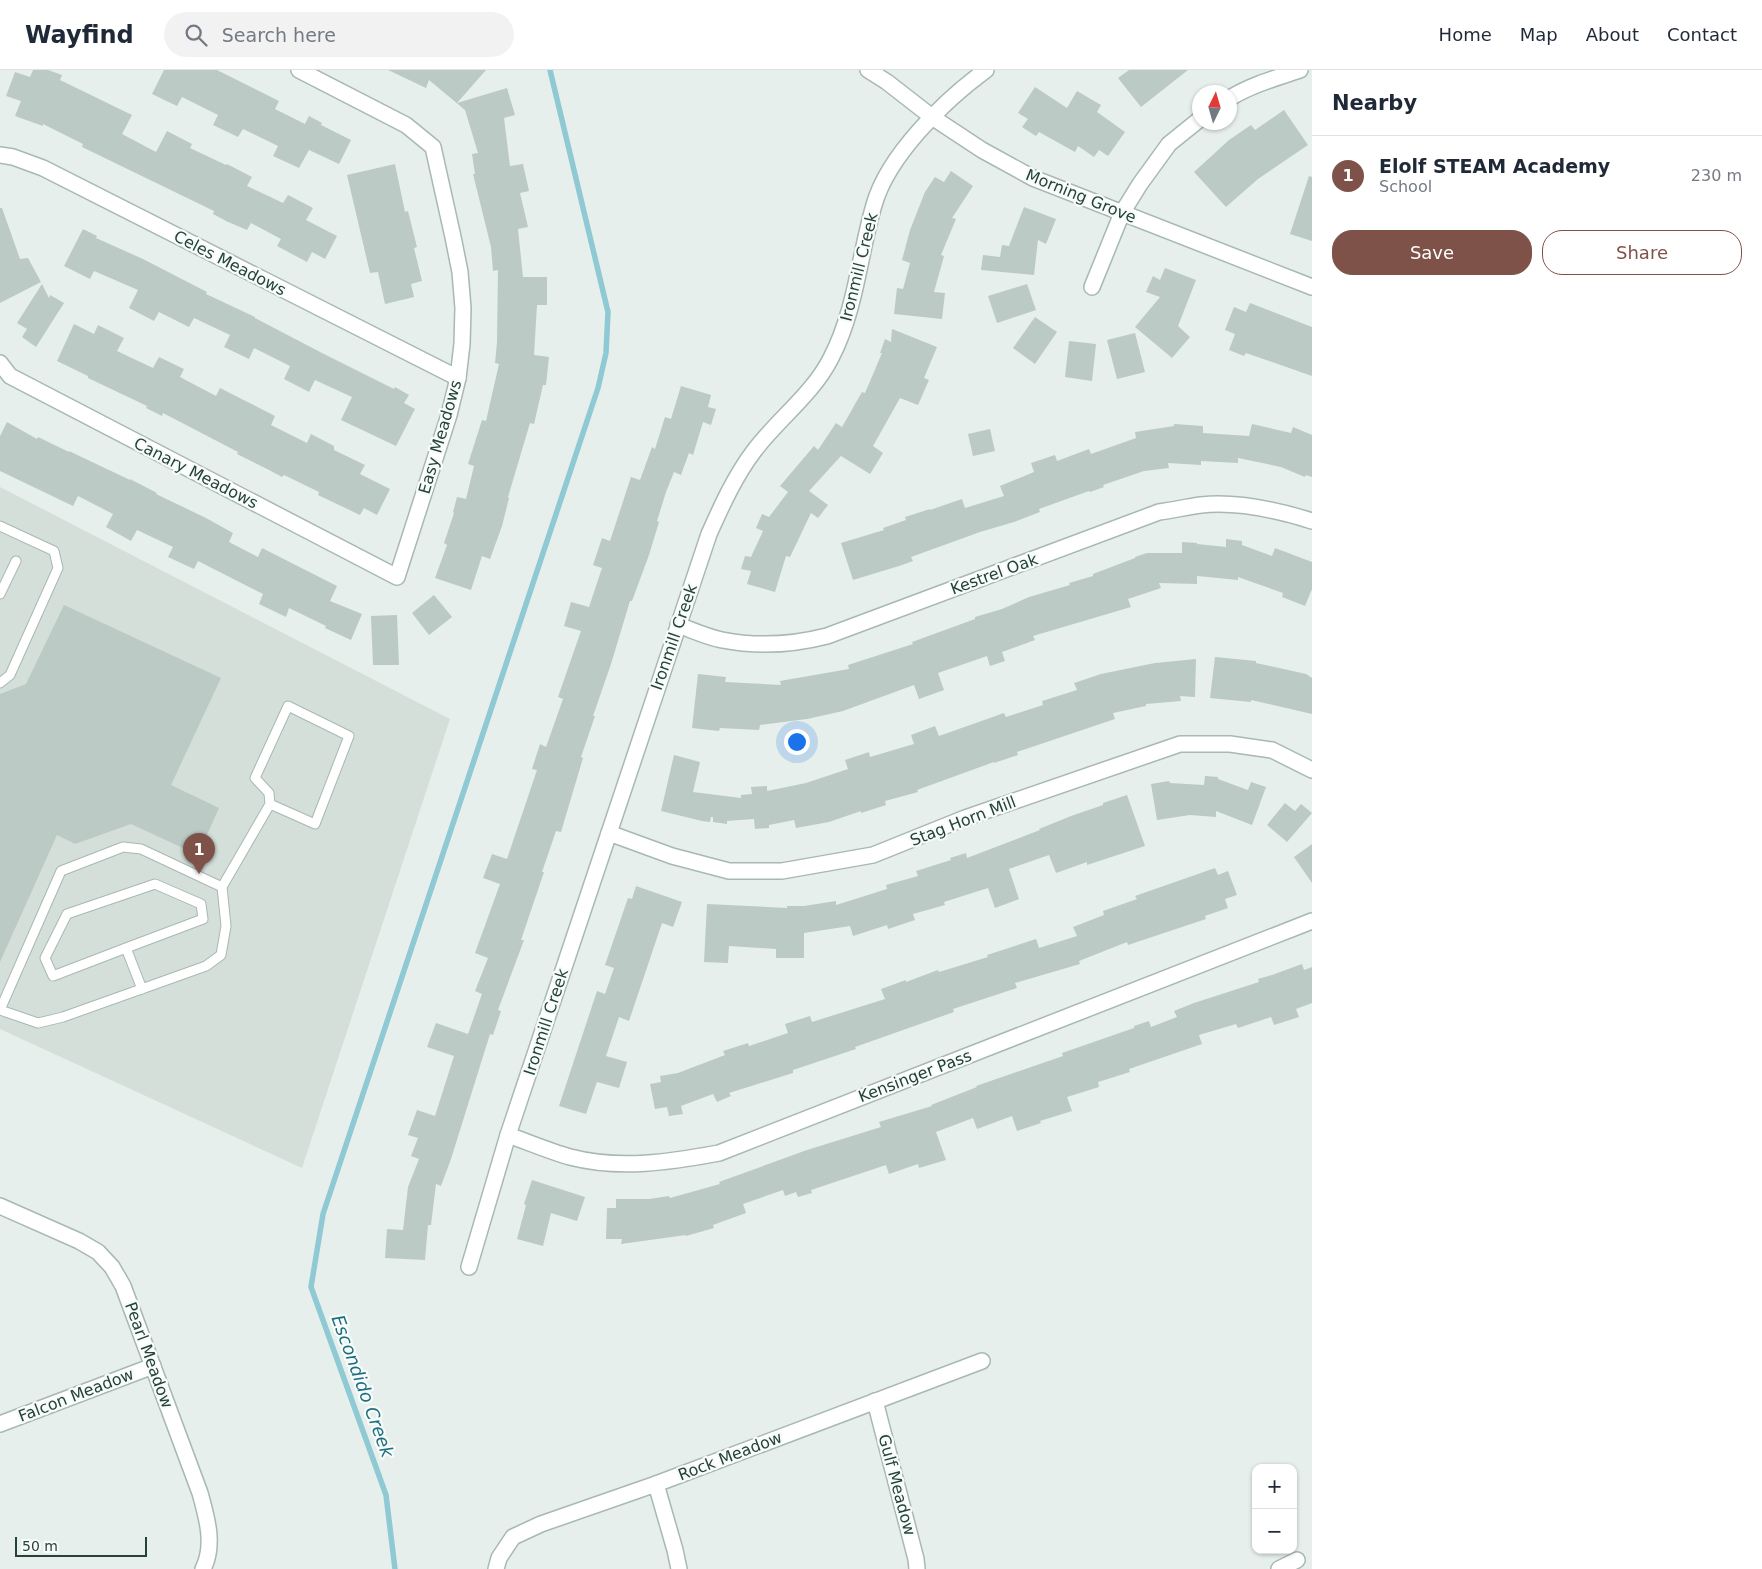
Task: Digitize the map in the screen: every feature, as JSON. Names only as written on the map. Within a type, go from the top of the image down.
[{"type":"street","name":"Easy Meadows","points":[[299,70],[406,125],[433,147],[460,272],[463,335],[458,378],[450,415],[397,577]]},
{"type":"street","name":"Morning Grove","points":[[868,70],[887,82],[932,117],[1006,164],[1033,178],[1312,287]]},
{"type":"street","name":"Ironmill Creek","points":[[469,1267],[508,1135],[608,833],[709,534],[726,494],[754,450],[812,386],[831,359],[848,320],[874,204],[891,168],[932,117],[986,70]]},
{"type":"street","points":[[1237,93],[1300,70]]},
{"type":"street","points":[[1092,286],[1122,212],[1160,156],[1170,144],[1192,126]]},
{"type":"street","name":"Celes Meadows","points":[[0,155],[13,157],[43,168],[458,378]]},
{"type":"street","name":"Canary Meadows","points":[[0,363],[10,376],[397,577]]},
{"type":"street","name":"Kestrel Oak","points":[[678,626],[721,640],[758,645],[804,642],[827,636],[1158,512],[1202,505],[1240,505],[1276,510],[1312,521]]},
{"type":"street","name":"Stag Horn Mill","points":[[608,833],[672,856],[729,870],[782,871],[873,855],[965,818],[1180,744],[1230,744],[1272,750],[1312,770]]},
{"type":"street","name":"Kensinger Pass","points":[[508,1135],[571,1157],[626,1165],[674,1162],[719,1152],[1312,921]]},
{"type":"street","name":"Pearl Meadow","points":[[0,1206],[98,1252],[112,1267],[123,1286],[200,1493],[208,1520],[210,1540],[203,1569]]},
{"type":"street","name":"Rock Meadow","points":[[496,1569],[499,1558],[513,1537],[541,1524],[656,1484],[982,1361]]},
{"type":"street","name":"Falcon Meadow","points":[[0,1424],[153,1366]]},
{"type":"street","name":"Gulf Meadow","points":[[875,1401],[917,1569]]},
{"type":"street","points":[[656,1484],[679,1569]]},
{"type":"street","points":[[1279,1569],[1297,1560]]},
{"type":"lane","points":[[0,526],[54,551],[58,568],[10,675],[0,683]]},
{"type":"lane","points":[[0,594],[16,561]]},
{"type":"lane","points":[[222,887],[141,849],[123,847],[61,871],[0,1010],[38,1023],[63,1017],[206,966],[221,955],[226,926],[222,887],[270,804],[269,793],[255,778],[288,706],[349,736],[314,824],[270,804]]},
{"type":"lane","points":[[155,884],[201,904],[203,919],[126,948],[54,976],[45,958],[67,914],[155,884]]},
{"type":"lane","points":[[126,948],[142,989]]},
{"type":"shaded area","points":[[0,487],[450,719],[302,1168],[0,1029]]},
{"type":"building","points":[[33,70],[48,70],[62,75],[60,80],[132,115],[122,134],[156,152],[167,131],[192,144],[190,148],[252,177],[247,186],[283,203],[288,195],[313,208],[306,220],[337,236],[325,259],[312,252],[307,262],[277,246],[281,239],[251,223],[247,230],[228,222],[213,214],[214,211],[82,147],[83,144],[43,124],[43,126],[15,116],[21,101],[6,96],[15,72],[30,77]]},
{"type":"building","points":[[164,70],[217,70],[279,101],[275,109],[305,124],[309,116],[322,123],[321,125],[351,140],[339,164],[309,150],[299,168],[273,156],[278,146],[243,129],[238,137],[213,125],[218,115],[182,97],[177,106],[152,94]]},
{"type":"building","points":[[388,70],[486,70],[457,103],[507,88],[515,115],[504,118],[510,166],[523,164],[529,191],[520,193],[528,227],[518,229],[523,277],[547,277],[547,305],[537,305],[534,355],[549,357],[546,385],[543,385],[534,424],[530,423],[508,497],[502,526],[490,559],[482,556],[471,590],[435,578],[447,545],[444,543],[457,497],[466,499],[474,466],[468,464],[482,420],[486,421],[499,364],[495,363],[498,270],[493,271],[491,247],[473,174],[475,174],[472,154],[478,153],[465,110],[429,80],[426,88]]},
{"type":"building","points":[[1129,70],[1188,70],[1141,107],[1118,78]]},
{"type":"building","points":[[1035,87],[1067,108],[1077,91],[1101,105],[1097,112],[1125,132],[1108,156],[1099,150],[1094,157],[1078,146],[1075,152],[1039,132],[1036,136],[1022,127],[1028,119],[1018,113]]},
{"type":"building","points":[[1284,110],[1308,145],[1258,179],[1226,207],[1194,172],[1229,140],[1251,125],[1255,130]]},
{"type":"building","points":[[395,164],[405,212],[408,211],[417,247],[414,248],[422,281],[411,284],[414,297],[385,304],[378,272],[370,273],[347,175]]},
{"type":"building","points":[[951,171],[973,186],[952,218],[956,219],[941,255],[944,256],[934,292],[945,293],[942,319],[894,314],[897,288],[903,289],[910,263],[902,260],[910,230],[925,192],[935,177],[944,182]]},
{"type":"building","points":[[1309,176],[1312,177],[1312,241],[1290,234]]},
{"type":"building","points":[[1024,207],[1056,219],[1046,244],[1038,240],[1034,275],[981,270],[983,255],[1000,257],[1002,245],[1009,246]]},
{"type":"building","points":[[0,208],[2,208],[20,259],[28,258],[41,282],[0,303]]},
{"type":"building","points":[[83,229],[97,236],[96,238],[143,259],[207,292],[206,294],[409,395],[404,403],[415,409],[396,446],[341,420],[352,397],[315,380],[309,392],[284,379],[290,366],[254,348],[249,359],[224,347],[230,335],[194,318],[189,327],[159,312],[154,321],[129,308],[138,290],[94,271],[90,279],[64,266]]},
{"type":"building","points":[[1165,268],[1196,280],[1178,326],[1190,337],[1172,358],[1135,327],[1160,297],[1146,292],[1153,276],[1160,280]]},
{"type":"building","points":[[42,284],[49,298],[50,295],[64,303],[36,347],[22,337],[27,329],[17,323]]},
{"type":"building","points":[[1027,284],[1036,310],[997,323],[988,296]]},
{"type":"building","points":[[1250,303],[1312,327],[1312,376],[1246,353],[1244,356],[1229,350],[1235,334],[1225,330],[1234,307],[1246,312]]},
{"type":"building","points":[[1035,317],[1057,332],[1035,364],[1013,348]]},
{"type":"building","points":[[74,324],[94,334],[98,325],[124,338],[117,351],[153,368],[159,357],[184,369],[180,377],[216,396],[220,388],[275,416],[271,425],[307,443],[311,434],[334,446],[334,450],[365,465],[360,474],[390,489],[377,515],[364,508],[360,515],[318,495],[319,492],[284,475],[282,477],[163,413],[162,416],[146,408],[147,406],[57,361]]},
{"type":"building","points":[[892,329],[937,347],[924,378],[929,380],[918,405],[900,398],[873,446],[883,453],[870,474],[841,456],[809,491],[828,505],[818,518],[811,513],[790,557],[786,556],[775,592],[747,584],[751,571],[741,569],[745,556],[751,557],[763,531],[756,528],[762,514],[769,517],[788,492],[780,486],[814,446],[818,450],[836,423],[842,427],[862,392],[865,393],[882,353],[880,353],[885,339],[891,342]]},
{"type":"building","points":[[1135,333],[1145,372],[1117,379],[1107,340]]},
{"type":"building","points":[[1069,341],[1096,344],[1092,381],[1065,377]]},
{"type":"building","points":[[681,386],[711,395],[708,407],[716,409],[711,425],[703,422],[693,455],[689,453],[681,475],[674,472],[666,492],[649,555],[632,601],[630,601],[593,716],[595,716],[581,757],[583,758],[561,832],[556,831],[542,872],[544,872],[521,940],[524,940],[498,1010],[501,1011],[493,1035],[490,1034],[451,1159],[441,1186],[436,1184],[431,1225],[428,1225],[425,1260],[385,1258],[387,1229],[403,1230],[408,1187],[419,1159],[411,1156],[418,1138],[408,1135],[417,1110],[435,1116],[454,1056],[427,1047],[436,1023],[468,1034],[482,994],[475,991],[488,958],[475,953],[500,884],[483,878],[492,854],[507,859],[537,770],[532,769],[540,744],[546,747],[563,699],[558,697],[581,631],[564,626],[571,602],[589,607],[602,568],[593,565],[602,538],[610,541],[631,477],[640,480],[652,447],[655,449],[665,417],[671,419]]},
{"type":"building","points":[[7,422],[37,439],[38,437],[130,479],[206,518],[233,533],[229,542],[258,557],[262,548],[337,586],[330,601],[362,614],[351,640],[289,608],[286,617],[259,604],[263,594],[198,561],[194,569],[168,557],[173,547],[137,530],[131,541],[106,527],[113,514],[78,496],[73,506],[0,471],[0,436]]},
{"type":"building","points":[[1174,424],[1203,426],[1203,433],[1249,436],[1252,424],[1291,433],[1293,427],[1312,435],[1312,477],[1306,475],[1305,477],[1281,467],[1238,458],[1238,463],[1201,461],[1201,465],[1168,463],[1169,468],[1144,471],[1103,485],[1104,487],[1039,509],[1040,512],[1014,522],[911,557],[913,561],[853,580],[841,543],[884,530],[883,528],[906,520],[905,517],[962,499],[965,508],[1004,496],[1000,486],[1034,472],[1031,463],[1055,455],[1057,461],[1089,449],[1091,454],[1136,438],[1135,432],[1174,426]]},
{"type":"building","points":[[990,429],[995,451],[973,456],[968,434]]},
{"type":"building","points":[[1226,539],[1242,541],[1242,545],[1272,556],[1275,548],[1312,562],[1312,589],[1305,606],[1282,597],[1283,593],[1238,577],[1238,580],[1197,576],[1197,584],[1159,583],[1161,588],[1128,599],[1131,607],[1033,636],[1035,640],[1002,652],[1005,661],[990,666],[987,656],[938,673],[944,690],[919,699],[914,685],[843,711],[807,719],[760,725],[759,730],[720,728],[719,731],[692,728],[698,674],[726,677],[725,682],[781,685],[780,681],[849,669],[848,665],[913,644],[912,642],[975,619],[975,617],[1002,609],[1029,597],[1070,585],[1069,583],[1093,576],[1093,574],[1135,557],[1147,553],[1182,553],[1182,542],[1226,547]]},
{"type":"building","points":[[434,595],[452,617],[429,635],[412,613]]},
{"type":"building","points":[[64,605],[221,678],[171,785],[219,808],[198,855],[131,824],[75,844],[57,835],[0,962],[0,694],[26,684]]},
{"type":"building","points":[[397,615],[399,665],[373,665],[371,616]]},
{"type":"building","points":[[1215,657],[1256,661],[1256,663],[1306,674],[1312,678],[1312,714],[1251,700],[1251,702],[1210,698]]},
{"type":"building","points":[[1196,659],[1195,697],[1180,696],[1181,701],[1146,704],[1146,706],[1113,713],[1115,719],[1017,752],[1018,755],[917,790],[918,792],[885,801],[886,805],[861,813],[861,811],[829,822],[796,828],[794,820],[769,825],[769,828],[755,829],[754,819],[727,821],[727,824],[713,822],[713,817],[711,817],[710,822],[661,811],[674,755],[700,762],[693,792],[741,798],[741,795],[752,794],[751,787],[767,786],[767,791],[806,783],[848,769],[845,760],[869,752],[870,757],[914,744],[911,735],[935,726],[939,736],[1004,713],[1006,717],[1043,705],[1042,701],[1077,690],[1074,683],[1101,674],[1155,663]]},
{"type":"building","points":[[1205,776],[1218,777],[1218,779],[1248,790],[1251,782],[1266,787],[1252,825],[1216,811],[1216,817],[1190,815],[1157,820],[1151,784],[1169,781],[1170,783],[1204,785]]},
{"type":"building","points":[[1127,795],[1145,846],[1087,865],[1087,862],[1056,873],[1049,855],[1009,869],[1019,899],[995,908],[988,888],[944,902],[945,905],[913,914],[915,920],[888,929],[887,925],[853,936],[850,926],[804,933],[804,958],[776,958],[776,949],[729,946],[728,963],[704,962],[707,904],[787,908],[787,906],[804,906],[836,901],[836,905],[887,889],[886,885],[918,876],[916,871],[951,860],[950,858],[966,853],[967,858]]},
{"type":"building","points":[[1285,803],[1295,811],[1301,804],[1312,813],[1287,842],[1267,825]]},
{"type":"building","points":[[1312,844],[1312,883],[1294,857]]},
{"type":"building","points":[[1215,868],[1218,875],[1228,871],[1237,895],[1225,899],[1228,908],[1205,916],[1206,919],[1128,945],[1127,942],[1079,961],[1080,964],[1015,983],[1017,988],[953,1009],[954,1012],[855,1047],[856,1049],[793,1070],[793,1073],[729,1093],[731,1096],[717,1102],[713,1094],[681,1106],[683,1114],[669,1116],[667,1107],[655,1109],[650,1084],[661,1082],[660,1076],[678,1073],[725,1055],[723,1051],[748,1043],[749,1046],[788,1033],[785,1024],[810,1016],[812,1022],[885,999],[881,989],[906,980],[906,982],[938,970],[939,972],[988,957],[987,955],[1036,939],[1039,948],[1077,936],[1073,927],[1104,915],[1103,911],[1137,899],[1135,896]]},
{"type":"building","points":[[636,886],[682,902],[673,927],[662,923],[629,1021],[619,1017],[606,1056],[627,1062],[619,1088],[597,1082],[586,1114],[559,1106],[597,991],[605,994],[614,968],[605,965],[628,898],[632,899]]},
{"type":"building","points":[[1302,964],[1304,970],[1312,967],[1312,1003],[1296,1009],[1299,1017],[1274,1025],[1271,1017],[1238,1028],[1236,1024],[1199,1035],[1202,1044],[1129,1069],[1130,1072],[1098,1082],[1099,1087],[1067,1097],[1072,1111],[1040,1121],[1041,1123],[1017,1131],[1012,1116],[977,1129],[973,1118],[936,1132],[946,1160],[919,1168],[918,1164],[889,1174],[886,1165],[811,1190],[812,1193],[798,1197],[796,1192],[785,1196],[783,1190],[743,1204],[746,1213],[713,1225],[714,1228],[686,1236],[621,1244],[622,1239],[606,1239],[607,1208],[616,1208],[616,1199],[649,1199],[669,1196],[670,1198],[720,1184],[719,1182],[807,1150],[881,1127],[879,1122],[932,1106],[976,1086],[1063,1056],[1062,1053],[1134,1028],[1134,1026],[1149,1021],[1151,1027],[1177,1017],[1174,1011],[1259,982],[1258,979]]},
{"type":"building","points":[[532,1180],[585,1197],[577,1221],[551,1213],[543,1246],[517,1239],[526,1205],[524,1204]]},
{"type":"waterway","name":"Escondido Creek","points":[[395,1569],[386,1495],[311,1287],[323,1214],[598,388],[606,353],[608,312],[550,70]]},
{"type":"place","name":"Elolf STEAM Academy","points":[[199,874]]}]
